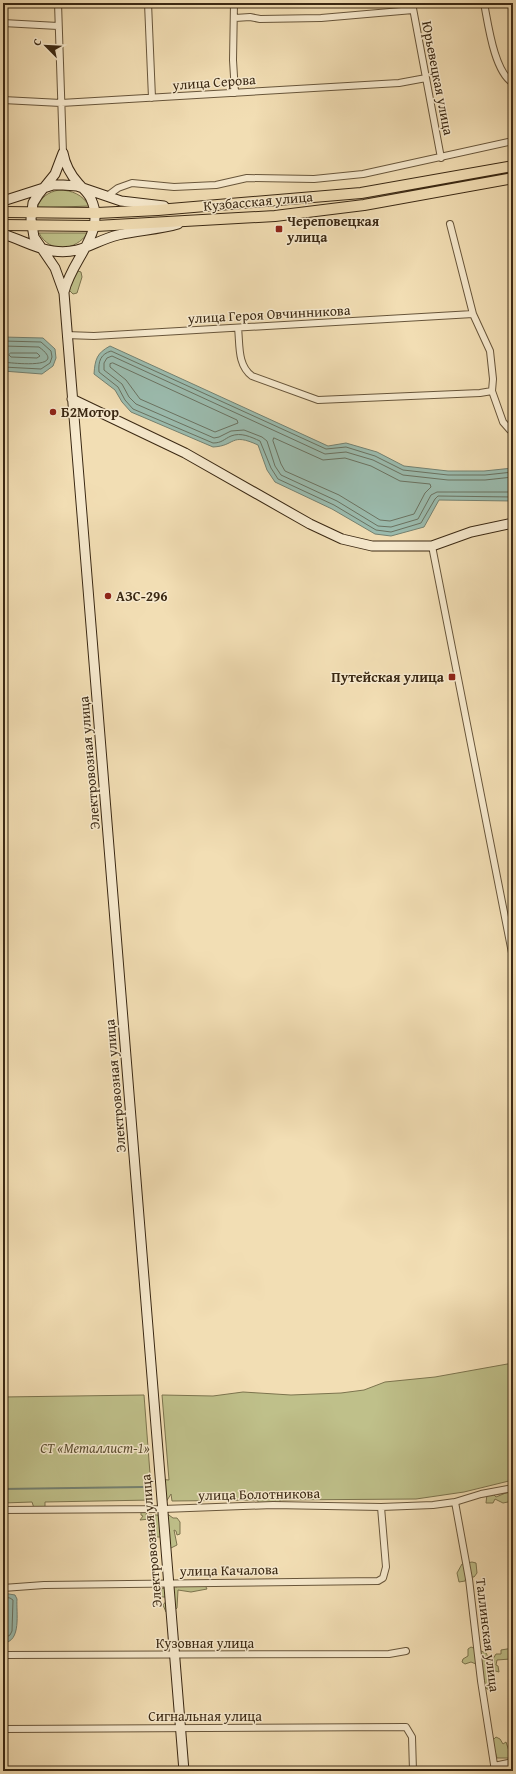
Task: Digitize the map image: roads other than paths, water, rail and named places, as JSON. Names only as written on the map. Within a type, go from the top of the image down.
[{"type":"main road","name":"Кузбасская улица","points":[[3,212],[97,213],[188,208],[361,193],[513,166]]},
{"type":"main road","name":"Кузбасская улица","points":[[3,225],[96,226],[275,216],[357,206],[513,178]]},
{"type":"street","points":[[58,3],[63,153],[65,162],[72,176],[91,197],[97,213],[96,226],[69,276],[64,293]]},
{"type":"street","points":[[148,3],[152,98]]},
{"type":"street","points":[[234,3],[235,18],[233,60],[235,93]]},
{"type":"street","points":[[484,3],[496,57],[502,70],[513,83]]},
{"type":"street","points":[[235,18],[321,18],[413,6]]},
{"type":"street","name":"Юрьевецкая улица","points":[[413,6],[441,158]]},
{"type":"street","points":[[3,23],[58,26]]},
{"type":"street","name":"улица Серова","points":[[3,100],[61,103],[399,83],[426,78]]},
{"type":"street","name":"Кузбасская улица","points":[[109,197],[110,194],[118,188],[132,183],[174,187],[216,185],[247,178],[330,178],[363,174],[513,141]]},
{"type":"street","points":[[63,153],[55,174],[35,199],[32,212],[32,226],[34,237],[55,268],[64,293]]},
{"type":"street","points":[[3,201],[44,188],[63,185],[145,205],[188,208]]},
{"type":"street","points":[[3,234],[42,248],[67,252],[84,249],[115,236],[142,230],[163,228],[187,221]]},
{"type":"street","points":[[450,224],[473,314],[490,351],[493,379],[492,391],[503,422],[510,430],[513,430]]},
{"type":"street","name":"Электровозная улица","points":[[64,293],[66,335],[88,568],[184,1771]]},
{"type":"street","name":"улица Героя Овчинникова","points":[[66,335],[94,336],[473,314]]},
{"type":"street","points":[[238,328],[241,359],[247,372],[252,376],[318,400],[480,393],[492,391]]},
{"type":"street","points":[[72,399],[185,453],[310,524],[342,540],[372,546],[432,546],[471,532],[513,523]]},
{"type":"street","points":[[432,546],[513,958]]},
{"type":"street","name":"улица Болотникова","points":[[3,1510],[163,1509],[273,1505],[381,1506],[455,1502],[481,1494],[513,1488]]},
{"type":"street","name":"Таллинская улица","points":[[455,1502],[469,1579],[481,1681],[494,1769]]},
{"type":"street","name":"улица Качалова","points":[[3,1588],[44,1585],[372,1582],[383,1578],[386,1567],[381,1506]]},
{"type":"street","name":"Кузовная улица","points":[[3,1655],[389,1654],[406,1651]]},
{"type":"street","name":"Сигнальная улица","points":[[3,1729],[406,1727],[412,1737],[413,1771]]},
{"type":"street","points":[[494,1769],[513,1762]]},
{"type":"water","points":[[3,337],[43,338],[55,349],[56,358],[53,366],[42,374],[3,371]]},
{"type":"water","points":[[110,346],[328,446],[346,443],[377,452],[404,466],[448,471],[484,471],[513,468],[513,501],[439,500],[424,527],[391,536],[375,534],[332,509],[275,482],[267,470],[258,445],[249,441],[238,440],[213,447],[131,412],[122,402],[115,390],[94,374],[95,364],[99,354]]},
{"type":"water","points":[[3,1593],[15,1595],[17,1599],[17,1626],[13,1638],[3,1643]]},
{"type":"waterway","points":[[3,1489],[143,1487]]},
{"type":"place","name":"Череповецкая улица","points":[[279,229]]},
{"type":"place","name":"Б2Мотор","points":[[53,412]]},
{"type":"place","name":"АЗС-296","points":[[108,596]]},
{"type":"place","name":"Путейская улица","points":[[452,677]]},
{"type":"park label","name":"СТ «Металлист-1»","points":[[95,1448]]}]
